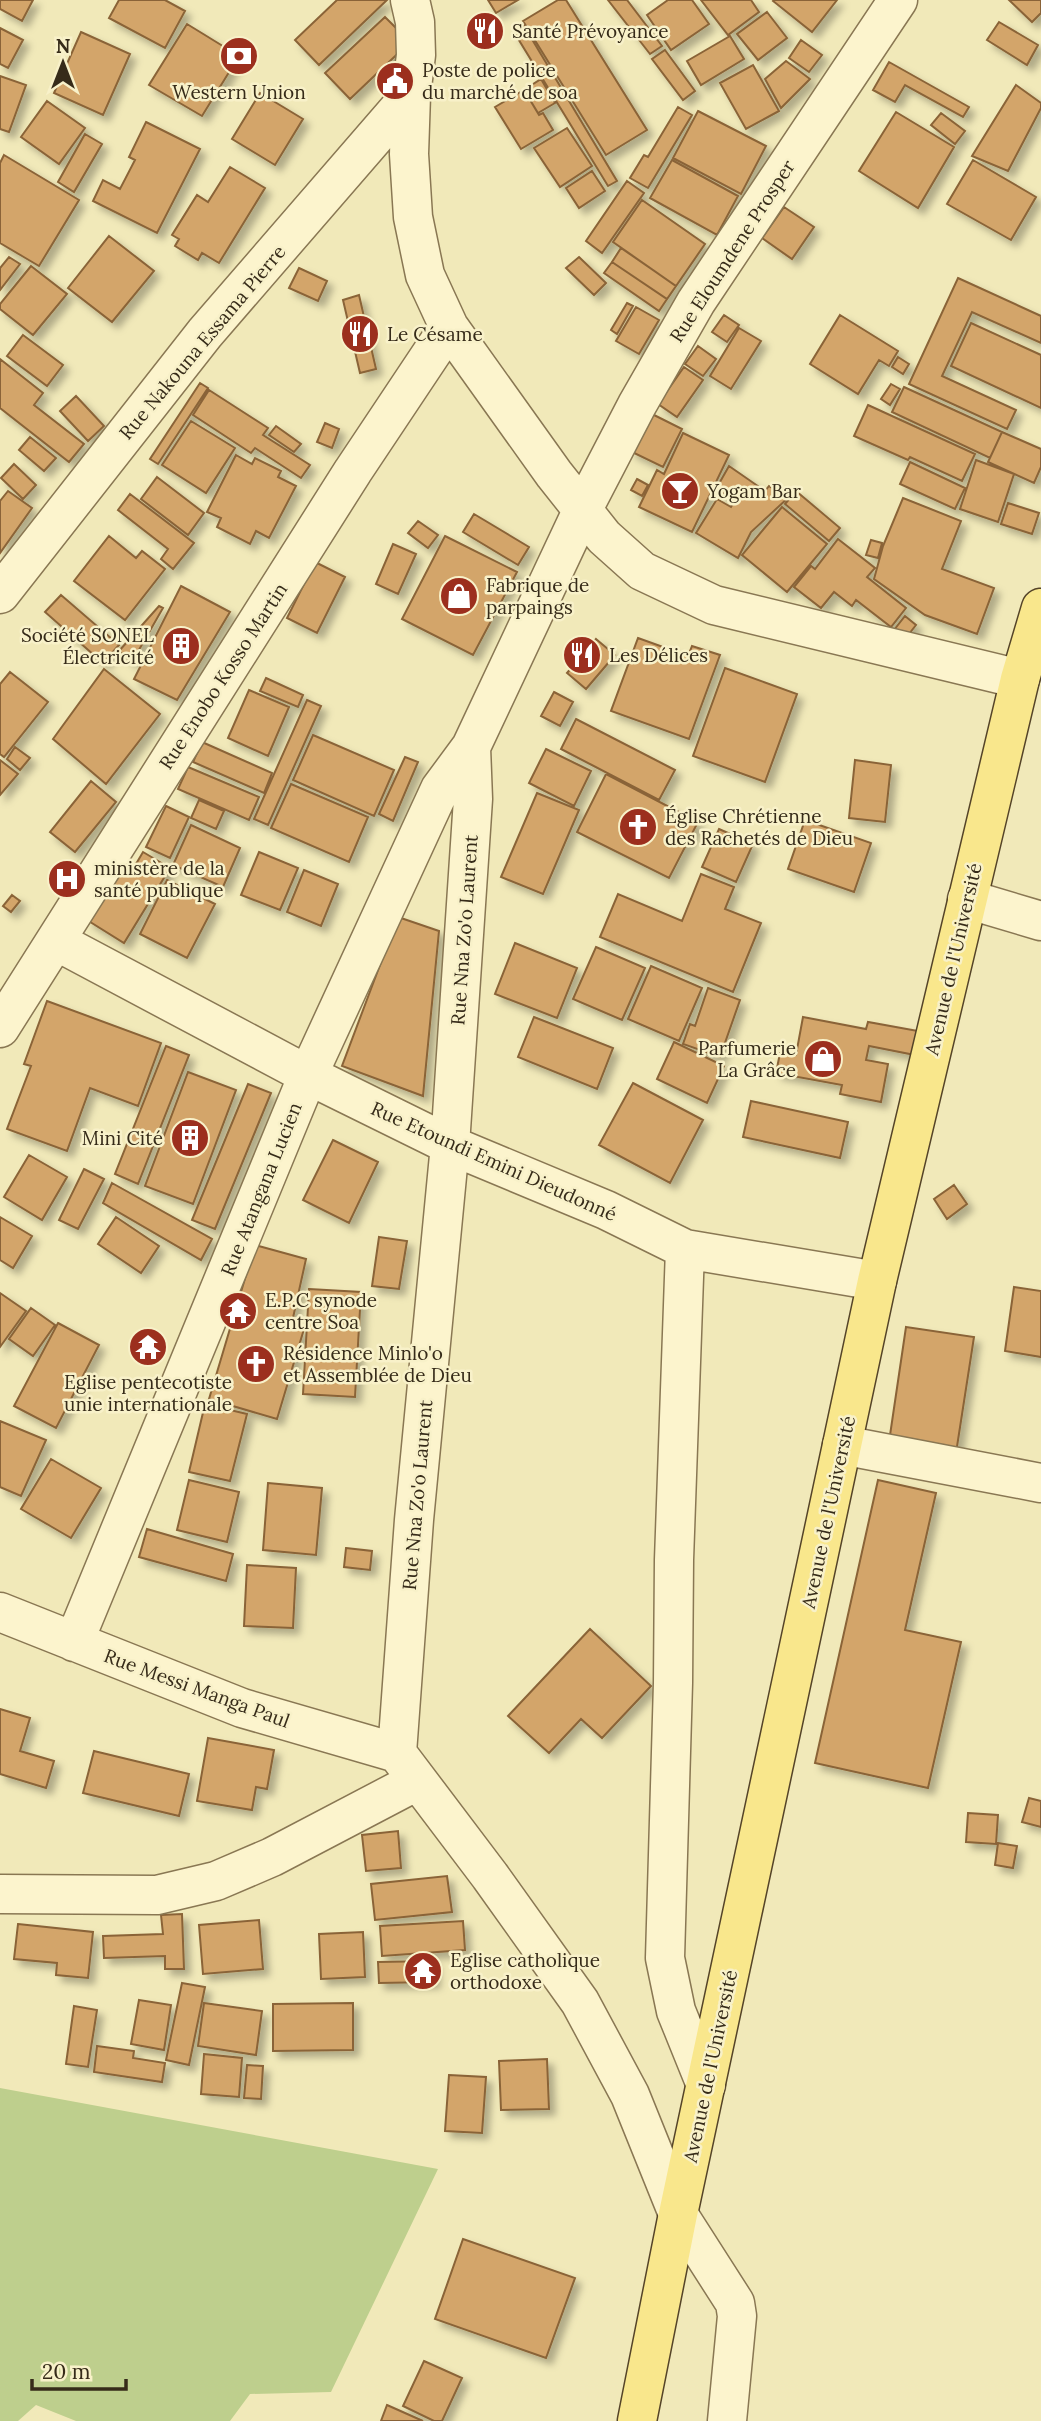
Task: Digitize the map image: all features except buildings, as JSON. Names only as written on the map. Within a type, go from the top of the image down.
[{"type":"main road","name":"Avenue de l'Université","points":[[637,2421],[678,2214],[877,1281],[1020,679],[1041,608]]},
{"type":"street","points":[[410,0],[415,22],[416,55],[409,154],[414,217],[425,275],[449,327],[604,537],[642,571],[714,604],[1020,679]]},
{"type":"street","name":"Rue Eloumdene Prosper","points":[[582,510],[637,405],[696,302],[898,0]]},
{"type":"street","name":"Rue Nakouna Essama Pierre","points":[[6,578],[205,333],[411,96]]},
{"type":"street","name":"Rue Enobo Kosso Martin","points":[[0,1028],[331,506],[449,327]]},
{"type":"street","name":"Rue Nna Zo'o Laurent","points":[[407,1767],[414,1520],[450,1145],[473,799],[471,747],[582,510]]},
{"type":"street","name":"Rue Atangana Lucien","points":[[74,1642],[307,1075],[440,789],[471,747]]},
{"type":"street","points":[[967,899],[1041,920]]},
{"type":"street","name":"Rue Etoundi Emini Dieudonné","points":[[56,941],[307,1075],[450,1145],[606,1210],[685,1249],[877,1281]]},
{"type":"street","points":[[685,1249],[674,1560],[665,1958],[676,2011],[706,2085]]},
{"type":"street","points":[[842,1446],[1041,1483]]},
{"type":"street","name":"Rue Messi Manga Paul","points":[[0,1612],[242,1708],[407,1767]]},
{"type":"street","points":[[0,1895],[157,1895],[216,1881],[272,1857],[407,1767],[490,1876],[580,2002],[631,2095],[678,2214],[735,2303],[737,2316],[727,2421]]},
{"type":"green space","points":[[0,2088],[438,2169],[331,2392],[250,2394],[230,2421],[76,2421],[36,2405],[18,2421],[0,2421]]},
{"type":"place","name":"Santé Prévoyance","points":[[485,31]]},
{"type":"place","name":"Western Union","points":[[239,56]]},
{"type":"place","name":"Poste de police du marché de soa","points":[[395,81]]},
{"type":"place","name":"Le Césame","points":[[360,334]]},
{"type":"place","name":"Yogam Bar","points":[[680,491]]},
{"type":"place","name":"Fabrique de parpaings","points":[[459,596]]},
{"type":"place","name":"Société SONEL Électricité","points":[[181,646]]},
{"type":"place","name":"Les Délices","points":[[582,655]]},
{"type":"place","name":"Église Chrétienne des Rachetés de Dieu","points":[[638,827]]},
{"type":"place","name":"ministère de la santé publique","points":[[67,879]]},
{"type":"place","name":"Parfumerie La Grâce","points":[[823,1059]]},
{"type":"place","name":"Mini Cité","points":[[190,1138]]},
{"type":"place","name":"E.P.C synode centre Soa","points":[[238,1311]]},
{"type":"place","name":"Eglise pentecotiste unie internationale","points":[[148,1347]]},
{"type":"place","name":"Résidence Minlo'o et Assemblée de Dieu","points":[[256,1364]]},
{"type":"place","name":"Eglise catholique orthodoxe","points":[[423,1971]]}]
